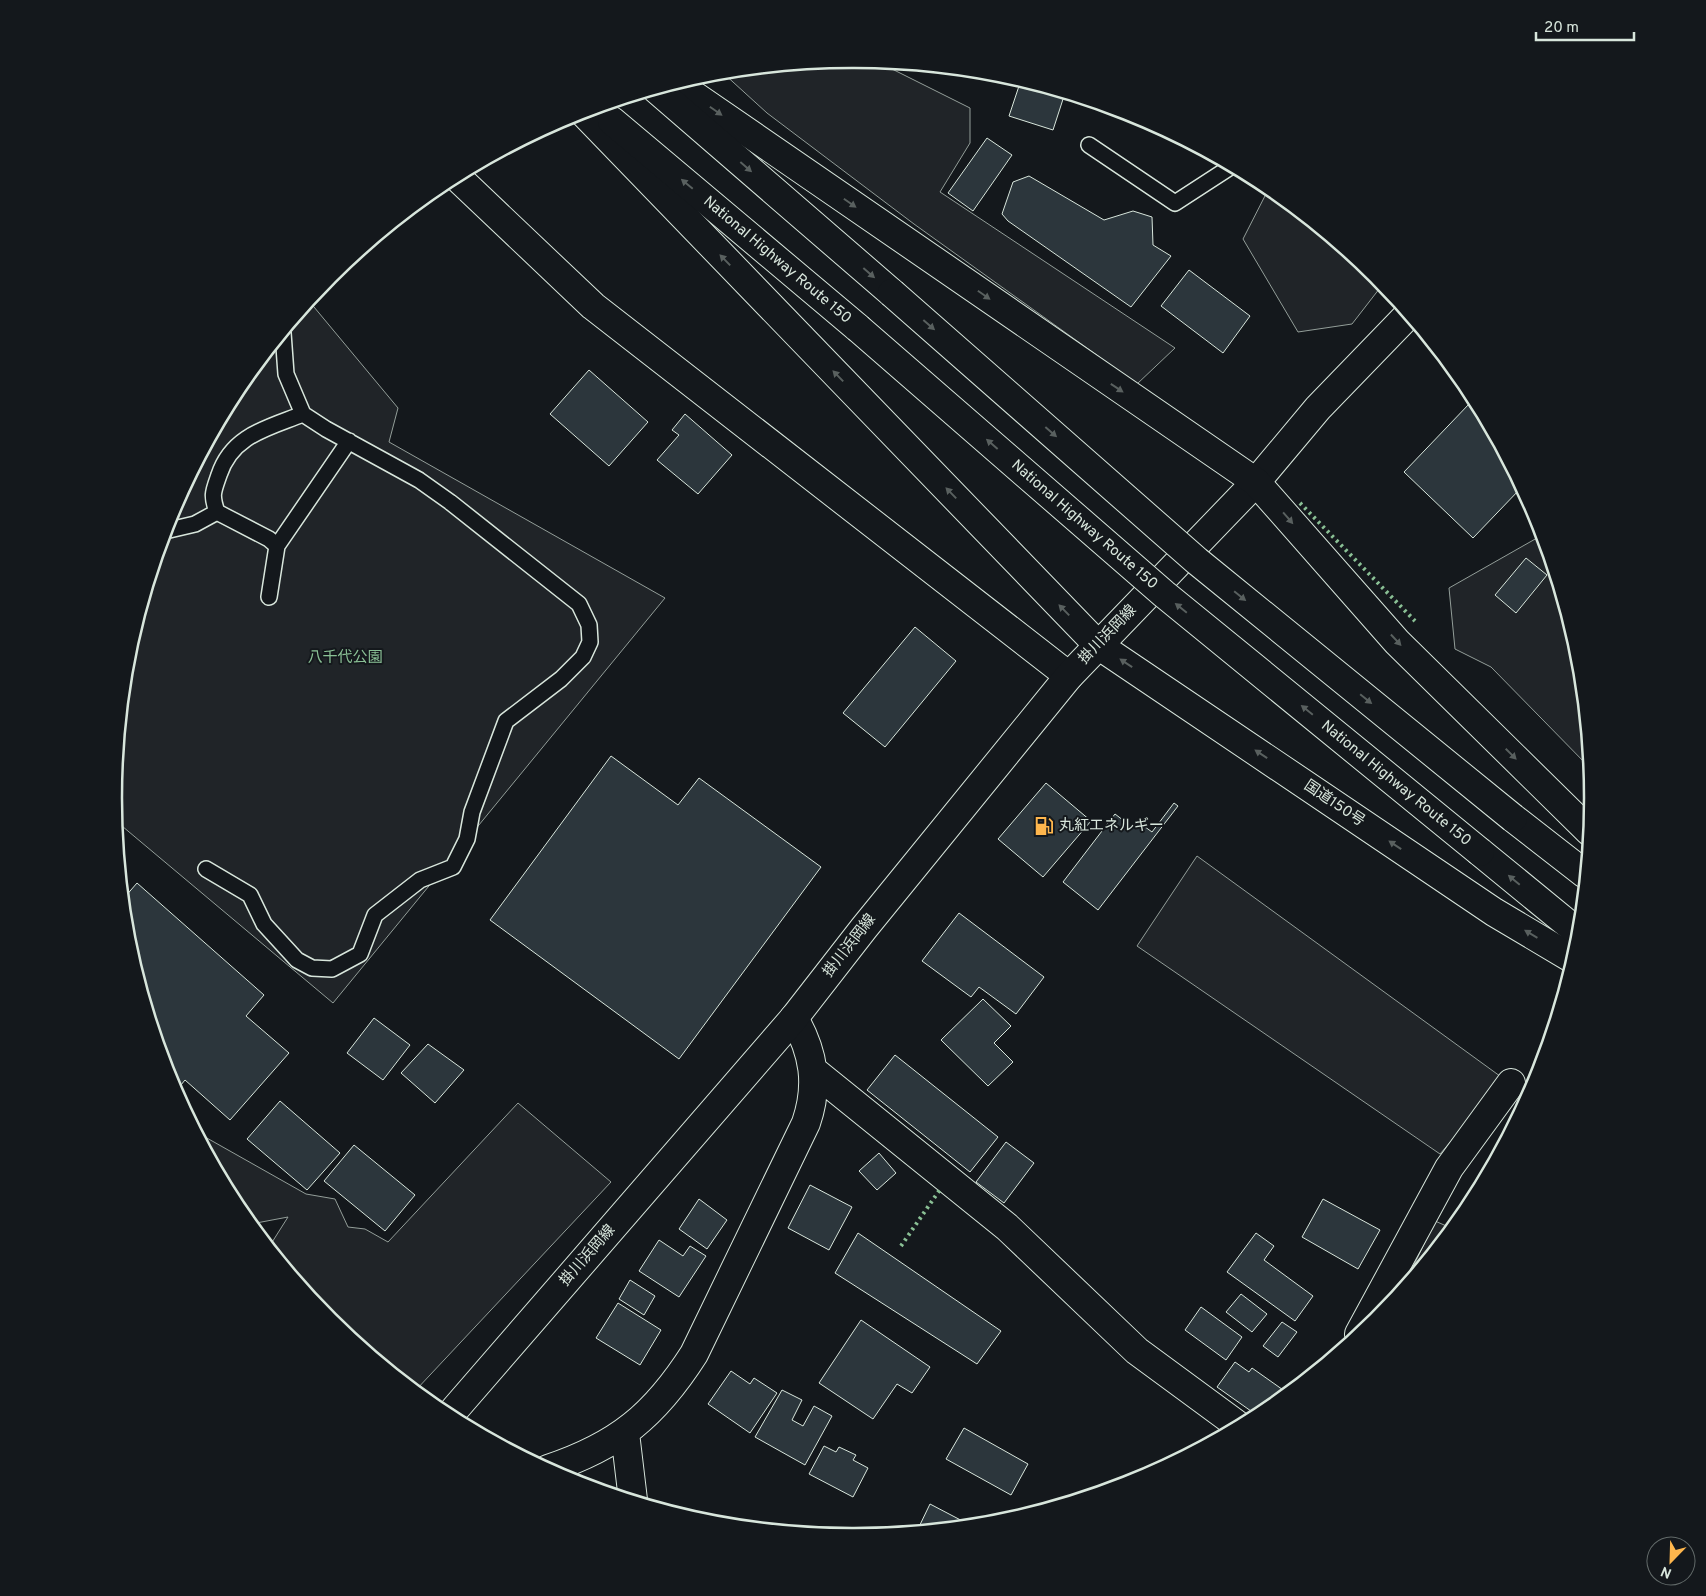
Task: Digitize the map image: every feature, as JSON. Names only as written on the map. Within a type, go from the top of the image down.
[{"type":"main road","points":[[683,88],[1256,482],[1397,642],[1583,825]]},
{"type":"main road","points":[[661,93],[1197,561],[1513,818],[1579,870]]},
{"type":"main road","name":"National Highway Route 150","points":[[602,112],[858,328],[1164,594],[1571,928]]},
{"type":"main road","name":"国道150号","points":[[587,118],[1098,645],[1494,912],[1566,956]]},
{"type":"main road","points":[[462,182],[593,306],[1069,676]]},
{"type":"main road","name":"掛川浜岡線","points":[[454,1410],[794,1018],[870,920],[1069,676],[1256,482],[1318,408],[1404,319]]},
{"type":"main road","points":[[557,1466],[584,1456],[625,1433],[652,1410],[675,1384],[694,1354],[812,1107],[814,1072],[811,1053],[794,1018]]},
{"type":"main road","points":[[814,1072],[1007,1227],[1137,1351],[1233,1422]]},
{"type":"main road","points":[[1369,1316],[1449,1168],[1511,1083]]},
{"type":"main road","points":[[625,1433],[632,1494]]},
{"type":"lane","points":[[1089,145],[1175,203],[1226,170]]},
{"type":"lane","points":[[206,869],[250,895],[264,924],[298,960],[312,968],[332,969],[360,954],[374,915],[420,880],[453,867],[468,839],[472,812],[506,721],[561,679],[583,656],[590,642],[589,625],[579,604],[572,598],[419,480],[303,414],[286,374],[283,341]]},
{"type":"lane","points":[[277,546],[269,539],[217,512],[212,497],[224,460],[240,442],[303,414]]},
{"type":"lane","points":[[269,597],[277,546],[349,441]]},
{"type":"lane","points":[[174,529],[195,524],[217,512]]},
{"type":"green space","points":[[805,69],[892,69],[970,108],[970,143],[940,192],[1175,348],[1137,384],[914,224],[767,113],[729,79]]},
{"type":"green space","points":[[1265,195],[1298,218],[1335,249],[1378,290],[1352,324],[1298,332],[1243,239]]},
{"type":"green space","name":"八千代公園","points":[[313,306],[398,408],[389,442],[665,598],[333,1003],[123,827],[122,798],[124,750],[137,655],[147,609],[161,563],[178,518],[220,433],[246,392],[273,353]]},
{"type":"green space","points":[[1536,539],[1559,609],[1569,655],[1577,703],[1582,760],[1491,667],[1455,649],[1449,588]]},
{"type":"green space","points":[[1197,856],[1504,1079],[1440,1154],[1137,946]]},
{"type":"green space","points":[[518,1103],[611,1182],[420,1386],[371,1347],[336,1315],[304,1280],[272,1242],[288,1217],[259,1223],[220,1163],[207,1138],[306,1194],[335,1199],[348,1227],[365,1229],[388,1242]]},
{"type":"green space","points":[[1435,1221],[1445,1225],[1433,1243],[1413,1267]]},
{"type":"building","points":[[1019,87],[1063,98],[1053,130],[1009,116]]},
{"type":"building","points":[[987,138],[1012,155],[973,211],[948,193]]},
{"type":"building","points":[[1029,176],[1104,220],[1133,211],[1152,217],[1153,245],[1171,256],[1131,307],[1008,221],[1002,214],[1013,182]]},
{"type":"building","points":[[1189,270],[1250,316],[1223,353],[1161,306]]},
{"type":"building","points":[[589,370],[648,422],[609,466],[550,414]]},
{"type":"building","points":[[1468,405],[1486,433],[1516,493],[1473,538],[1404,472]]},
{"type":"building","points":[[685,414],[732,455],[698,494],[657,460],[679,435],[672,430]]},
{"type":"building","points":[[1526,558],[1547,575],[1516,613],[1495,595]]},
{"type":"building","points":[[915,627],[956,661],[885,747],[843,713]]},
{"type":"building","points":[[611,756],[678,805],[699,778],[821,867],[679,1059],[490,920]]},
{"type":"building","points":[[1046,783],[1091,821],[1043,877],[998,839]]},
{"type":"building","points":[[1174,803],[1178,806],[1098,910],[1063,882],[1115,814],[1132,827],[1137,821],[1152,832]]},
{"type":"building","points":[[137,883],[264,995],[246,1016],[289,1053],[230,1120],[185,1080],[181,1085],[178,1078],[161,1033],[147,987],[129,892]]},
{"type":"building","points":[[959,913],[1044,977],[1016,1014],[979,987],[971,997],[922,961]]},
{"type":"building","points":[[983,999],[1011,1026],[994,1043],[1013,1062],[988,1086],[941,1040]]},
{"type":"building","points":[[374,1018],[410,1045],[383,1080],[347,1053]]},
{"type":"building","points":[[428,1044],[464,1070],[435,1103],[401,1073]]},
{"type":"building","points":[[895,1055],[998,1137],[970,1172],[867,1090]]},
{"type":"building","points":[[280,1101],[340,1153],[307,1190],[247,1139]]},
{"type":"building","points":[[1006,1142],[1034,1163],[1004,1203],[976,1182]]},
{"type":"building","points":[[354,1145],[415,1195],[385,1231],[324,1181]]},
{"type":"building","points":[[879,1153],[896,1173],[877,1190],[859,1171]]},
{"type":"building","points":[[810,1185],[852,1207],[829,1250],[788,1228]]},
{"type":"building","points":[[699,1199],[727,1220],[707,1249],[679,1229]]},
{"type":"building","points":[[1323,1199],[1380,1230],[1358,1269],[1302,1237]]},
{"type":"building","points":[[858,1233],[1001,1331],[977,1364],[835,1273]]},
{"type":"building","points":[[1256,1233],[1274,1246],[1264,1260],[1313,1296],[1295,1321],[1227,1272]]},
{"type":"building","points":[[659,1240],[683,1256],[690,1246],[706,1256],[679,1297],[639,1271]]},
{"type":"building","points":[[630,1280],[655,1296],[644,1315],[619,1299]]},
{"type":"building","points":[[1241,1294],[1267,1314],[1252,1332],[1226,1312]]},
{"type":"building","points":[[618,1303],[661,1330],[640,1365],[596,1338]]},
{"type":"building","points":[[1201,1307],[1242,1337],[1226,1360],[1185,1330]]},
{"type":"building","points":[[861,1320],[930,1367],[912,1393],[897,1384],[873,1419],[819,1383]]},
{"type":"building","points":[[1282,1322],[1297,1332],[1278,1357],[1263,1346]]},
{"type":"building","points":[[1235,1362],[1249,1372],[1252,1368],[1282,1389],[1250,1411],[1217,1387]]},
{"type":"building","points":[[731,1371],[750,1384],[754,1378],[777,1393],[750,1433],[708,1404]]},
{"type":"building","points":[[782,1390],[802,1400],[792,1420],[803,1426],[814,1406],[832,1416],[805,1465],[755,1437]]},
{"type":"building","points":[[964,1428],[1028,1464],[1011,1495],[946,1459]]},
{"type":"building","points":[[824,1446],[836,1452],[839,1447],[856,1455],[853,1460],[868,1468],[853,1497],[809,1474]]},
{"type":"building","points":[[930,1504],[960,1520],[948,1522],[920,1525]]},
{"type":"hedge","points":[[1300,503],[1415,621]]},
{"type":"hedge","points":[[901,1246],[941,1188]]},
{"type":"place","name":"丸紅エネルギー","points":[[1044,826]]}]
